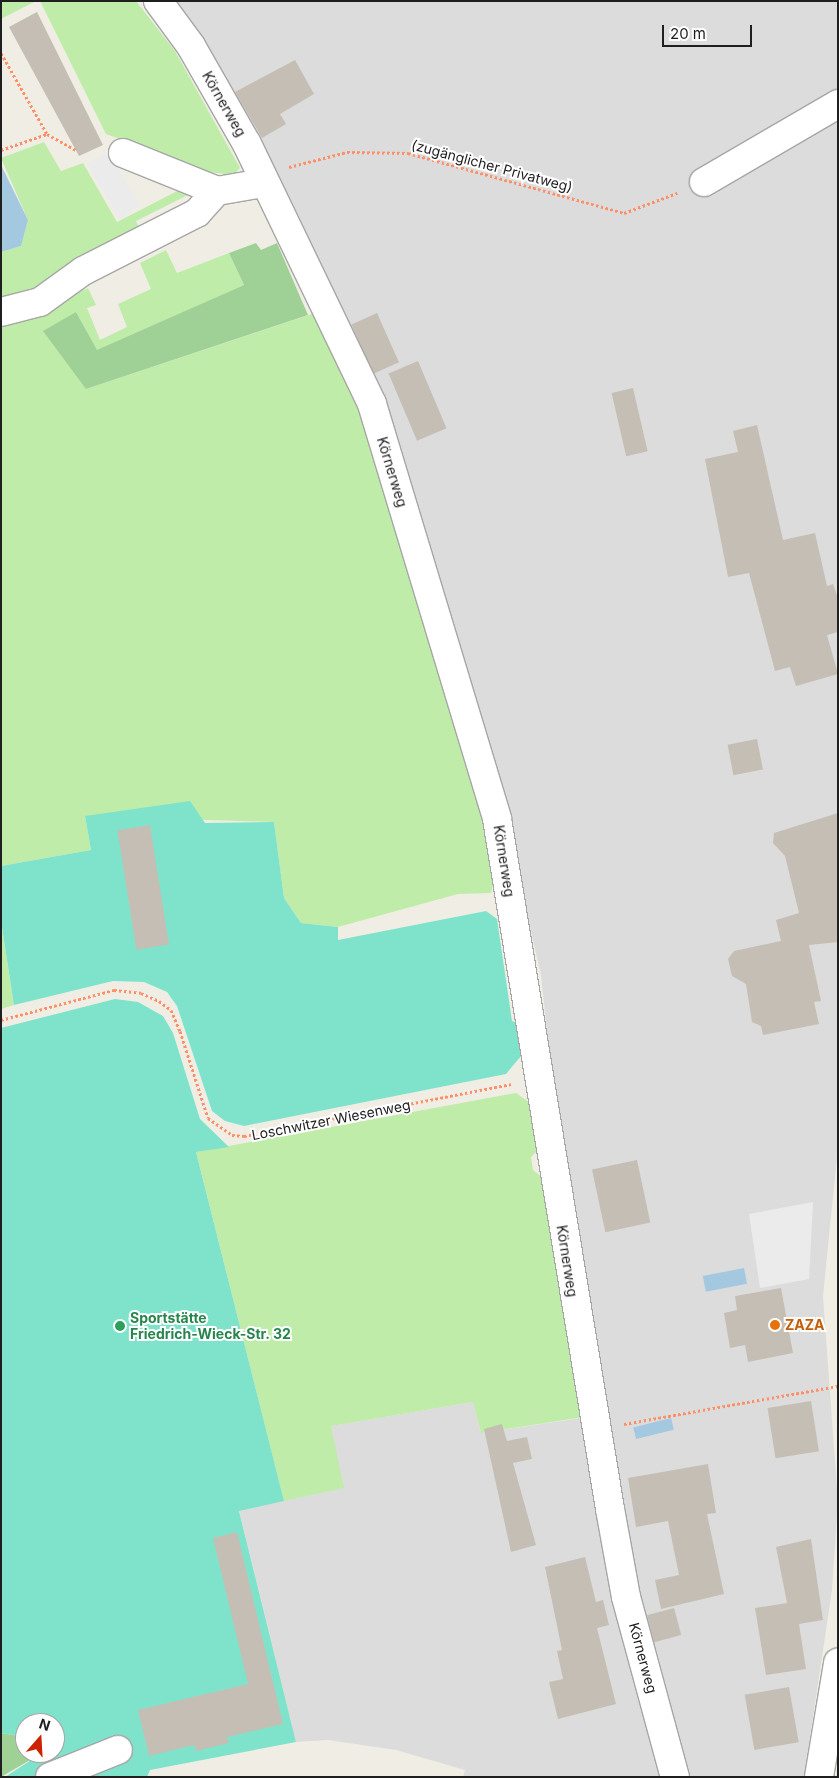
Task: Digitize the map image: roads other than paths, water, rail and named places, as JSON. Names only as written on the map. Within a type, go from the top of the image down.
[{"type":"street","name":"Körnerweg","points":[[158,1],[190,46],[262,179],[374,414],[497,819],[541,1078],[570,1288],[626,1597],[675,1777]]},
{"type":"street","points":[[694,186],[838,104]]},
{"type":"street","points":[[123,153],[217,191]]},
{"type":"street","points":[[1,312],[40,302],[83,271],[197,213],[217,191],[262,179]]},
{"type":"street","points":[[819,1777],[838,1663]]},
{"type":"street","points":[[50,1777],[118,1750]]},
{"type":"place","name":"ZAZA","points":[[775,1325]]},
{"type":"place","name":"Sportstätte Friedrich-Wieck-Str. 32","points":[[120,1326]]}]
